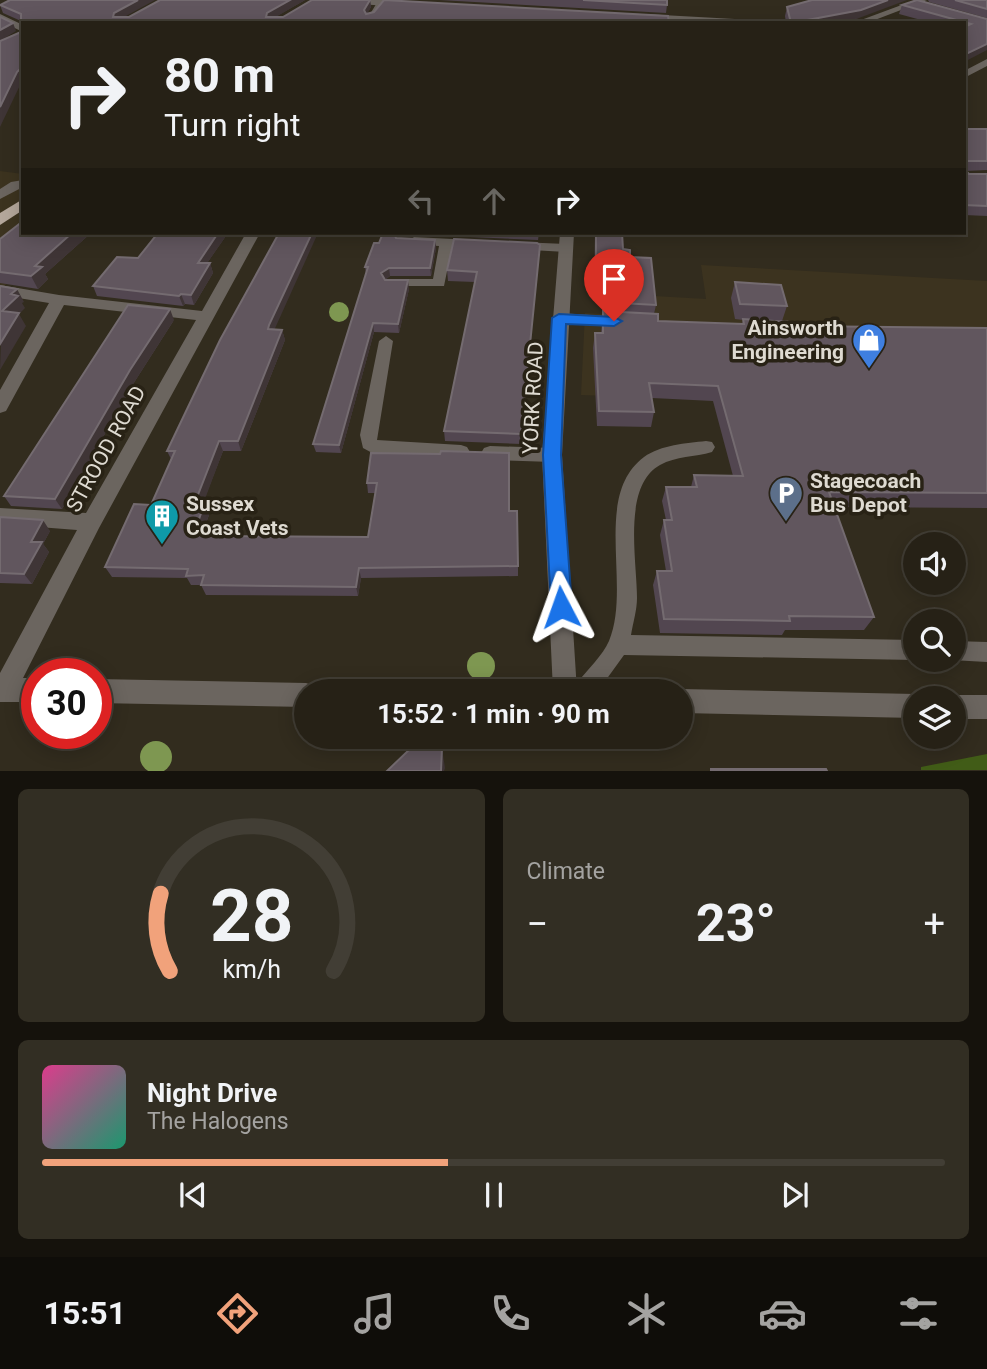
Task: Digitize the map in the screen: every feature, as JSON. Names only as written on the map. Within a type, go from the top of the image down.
[{"type":"highway","points":[[0,220],[21,204]]},
{"type":"street","points":[[344,0],[420,5]]},
{"type":"street","points":[[864,21],[920,1]]},
{"type":"street","points":[[639,17],[715,21]]},
{"type":"street","points":[[0,18],[21,31]]},
{"type":"street","points":[[11,41],[21,34]]},
{"type":"street","points":[[966,74],[987,62]]},
{"type":"street","name":"STROOD ROAD","points":[[1,693],[204,316],[252,235]]},
{"type":"street","name":"YORK ROAD","points":[[564,679],[552,455],[566,240]]},
{"type":"street","points":[[0,290],[59,300],[204,316]]},
{"type":"street","points":[[0,406],[59,300]]},
{"type":"street","points":[[0,516],[92,522]]},
{"type":"street","points":[[1,693],[21,691]]},
{"type":"street","points":[[112,691],[294,695]]},
{"type":"street","points":[[693,701],[903,706]]},
{"type":"street","points":[[966,707],[987,707]]},
{"type":"lane","points":[[920,1],[932,7]]},
{"type":"lane","points":[[370,18],[381,3]]},
{"type":"lane","points":[[0,195],[15,184],[21,183]]},
{"type":"lane","points":[[402,241],[493,245],[566,240]]},
{"type":"lane","points":[[391,283],[439,284],[446,243]]},
{"type":"lane","points":[[559,318],[642,323]]},
{"type":"lane","points":[[386,341],[368,435],[369,443],[376,448],[552,455]]},
{"type":"lane","points":[[594,679],[619,645],[628,602],[626,503],[634,480],[651,460],[673,452],[706,447]]},
{"type":"lane","points":[[619,645],[903,650]]},
{"type":"lane","points":[[966,651],[987,652]]},
{"type":"shaded area","points":[[0,171],[21,174],[21,235],[64,235],[0,290]]},
{"type":"shaded area","points":[[701,265],[987,281],[987,401],[810,403],[581,395],[585,313],[655,317],[654,296],[706,299]]},
{"type":"green space","points":[[987,754],[987,770],[921,770],[921,767]]},
{"type":"building","points":[[10,0],[138,0],[114,13],[113,17],[129,17],[160,0],[290,0],[267,13],[266,17],[283,17],[312,0],[370,0],[364,10],[366,14],[374,12],[384,0],[668,16],[669,21],[21,21],[21,14],[0,5]]},
{"type":"building","points":[[583,0],[667,0],[667,5]]},
{"type":"building","points":[[812,0],[888,0],[861,10],[802,21],[790,21],[787,7]]},
{"type":"building","points":[[917,0],[987,19],[987,44],[966,54],[966,26],[971,24],[902,5]]},
{"type":"building","points":[[955,0],[987,0],[987,9]]},
{"type":"building","points":[[0,17],[13,23],[0,30]]},
{"type":"building","points":[[21,32],[21,68],[0,107],[0,41]]},
{"type":"building","points":[[966,129],[987,129],[987,161],[967,161],[966,171]]},
{"type":"building","points":[[966,171],[969,174],[987,174],[987,206],[966,205]]},
{"type":"building","points":[[21,223],[21,235],[70,235],[35,266],[42,267],[31,276],[0,272],[0,239]]},
{"type":"building","points":[[156,235],[217,235],[198,263],[210,263],[191,295],[93,286],[117,257],[138,258]]},
{"type":"building","points":[[278,235],[311,235],[269,325],[268,329],[282,330],[238,441],[219,441],[194,505],[204,505],[193,536],[368,537],[377,483],[367,483],[371,453],[509,453],[509,511],[517,511],[518,566],[359,568],[356,587],[201,585],[204,575],[186,576],[188,569],[105,567],[134,504],[151,505],[175,451],[167,451],[220,340]]},
{"type":"building","points":[[382,235],[435,240],[430,268],[389,268],[381,273],[385,280],[408,280],[398,324],[373,323],[339,445],[313,444],[368,267],[365,267],[374,243],[379,243]]},
{"type":"building","points":[[596,235],[622,235],[623,249],[630,250],[630,257],[651,258],[656,305],[603,302],[604,280],[596,279]]},
{"type":"building","points":[[454,239],[540,245],[521,434],[444,431],[477,272],[447,270]]},
{"type":"building","points":[[735,282],[781,285],[787,306],[740,304]]},
{"type":"building","points":[[0,286],[17,289],[11,294],[18,296],[2,311],[19,313],[0,344]]},
{"type":"building","points":[[128,305],[170,309],[130,370],[55,499],[4,496]]},
{"type":"building","points":[[603,311],[658,314],[658,321],[744,324],[743,319],[791,322],[792,326],[987,328],[987,493],[829,492],[874,617],[789,616],[790,621],[664,619],[657,571],[672,571],[664,520],[672,520],[666,487],[697,487],[694,475],[743,476],[718,386],[649,383],[654,412],[599,411],[595,333],[603,333]]},
{"type":"building","points":[[0,517],[43,520],[31,542],[42,542],[24,574],[0,573]]},
{"type":"building","points":[[410,749],[442,749],[441,771],[387,771]]},
{"type":"building","points":[[826,769],[827,771],[711,771]]},
{"type":"place","name":"Ainsworth Engineering","points":[[869,370]]},
{"type":"place","name":"Stagecoach Bus Depot","points":[[786,523]]},
{"type":"place","name":"Sussex Coast Vets","points":[[162,546]]},
{"type":"route","points":[[561,607],[552,455],[559,318],[614,321]]}]
